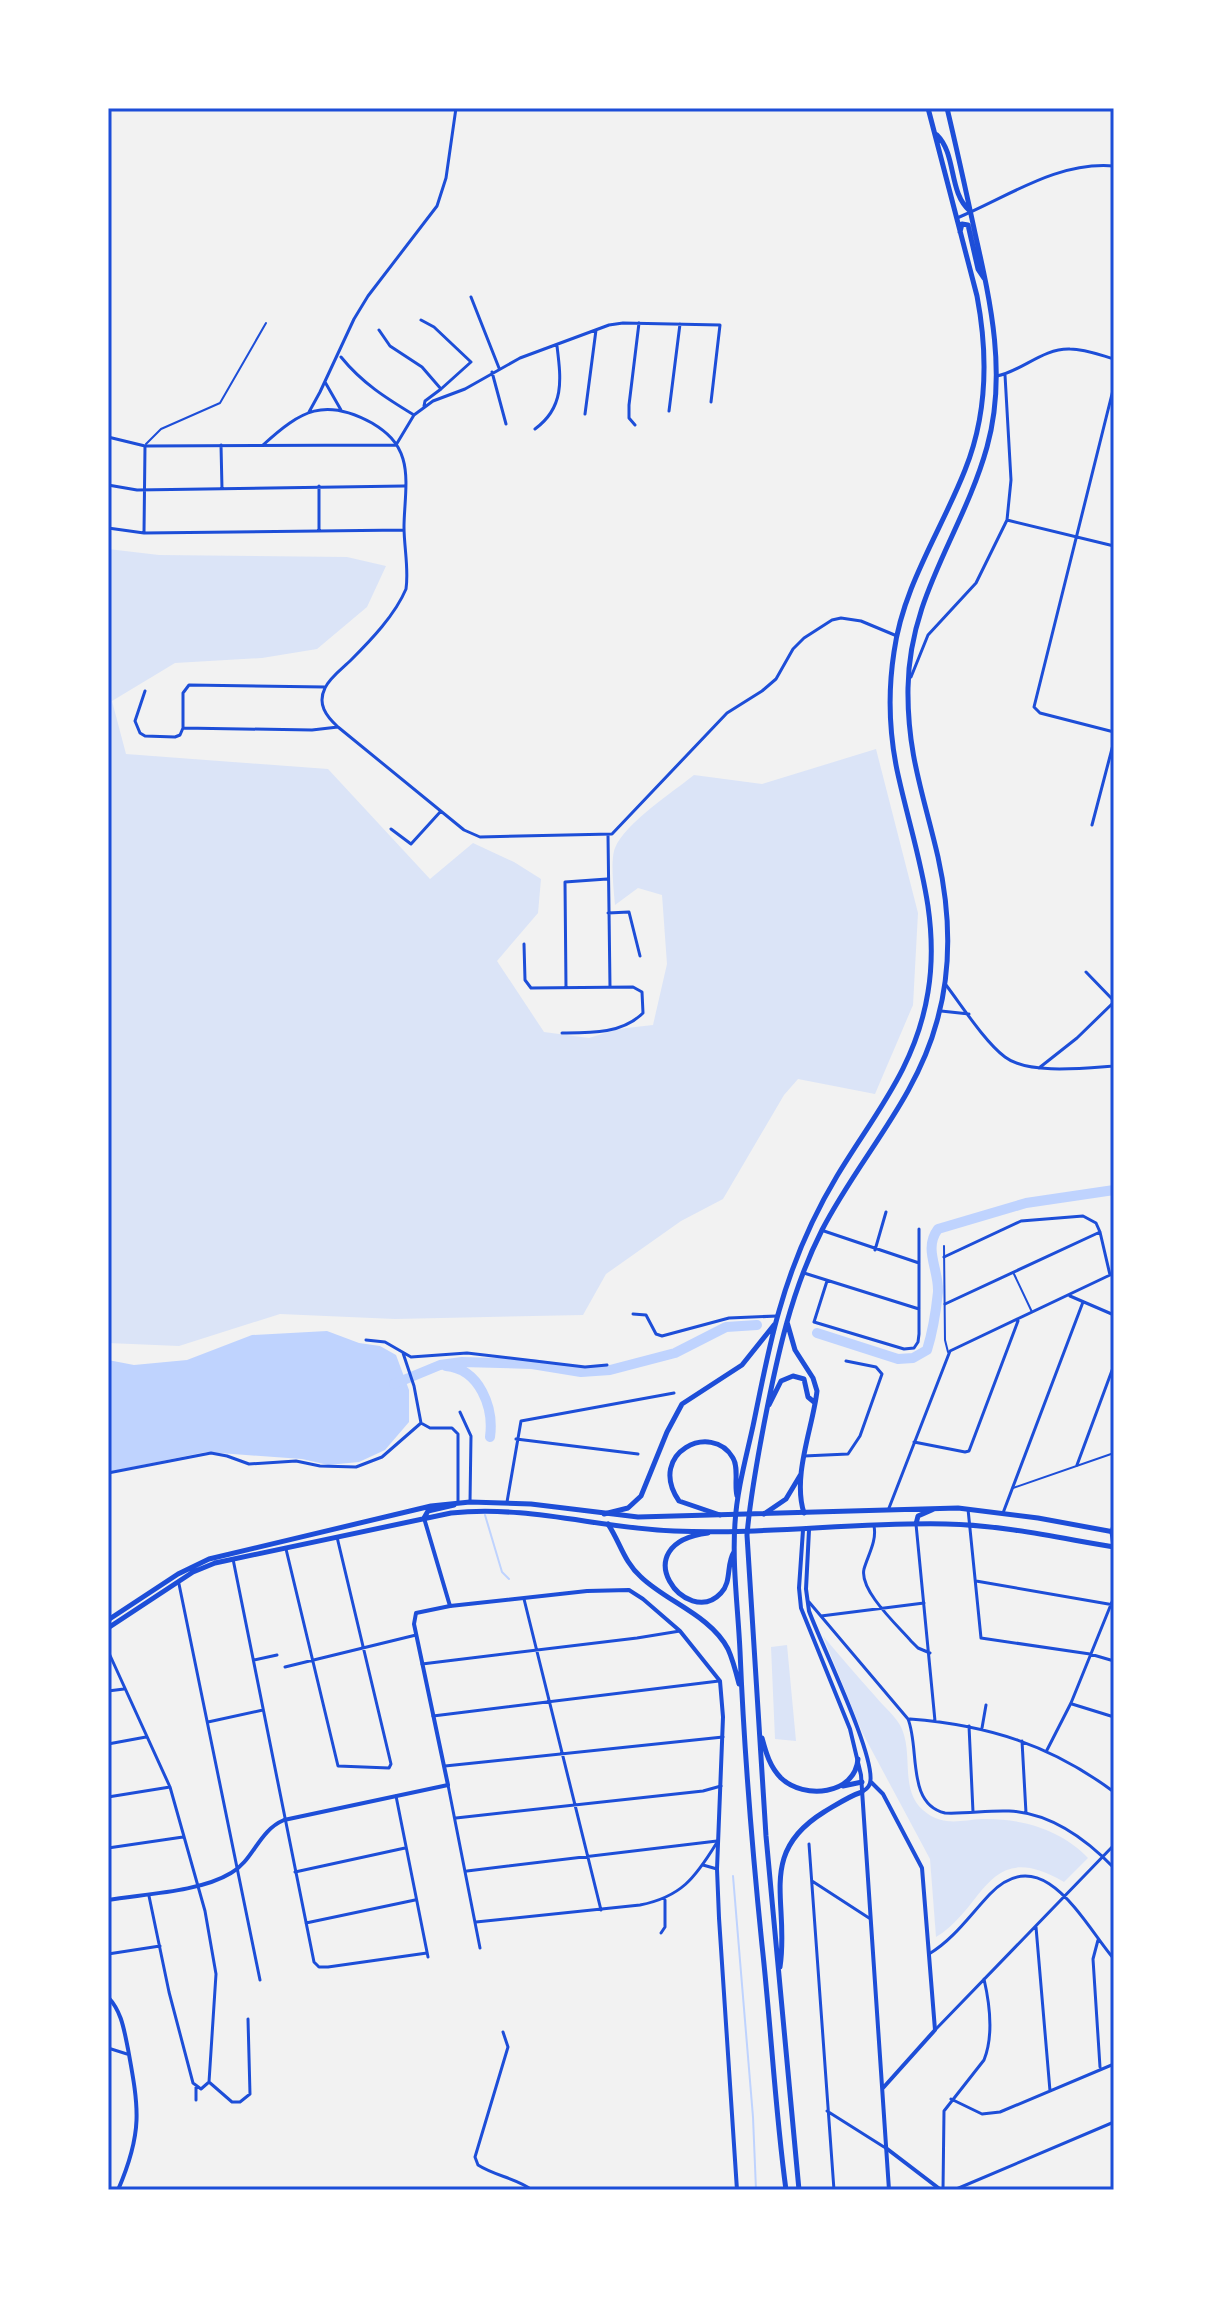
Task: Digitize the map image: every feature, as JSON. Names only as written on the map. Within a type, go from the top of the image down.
[{"type":"main road","points":[[786,2190],[752,1835],[734,1551],[738,1497],[777,1316],[794,1267],[826,1196],[902,1075],[923,1018],[929,988],[931,920],[892,739],[890,686],[897,636],[913,583],[966,468],[982,412],[984,380],[982,323],[928,108]]},
{"type":"main road","points":[[799,2190],[758,1723],[747,1535],[767,1407],[787,1321],[803,1273],[822,1230],[913,1085],[930,1045],[945,984],[948,947],[946,903],[938,856],[912,756],[908,686],[913,639],[926,593],[971,493],[986,450],[994,415],[997,376],[996,335],[987,282],[947,108]]},
{"type":"main road","points":[[934,133],[944,142],[960,201],[971,212]]},
{"type":"main road","points":[[960,234],[962,224],[968,225],[978,269],[987,282]]},
{"type":"main road","points":[[787,1321],[795,1350],[816,1383],[817,1397],[802,1473],[800,1496],[804,1513]]},
{"type":"main road","points":[[604,1514],[628,1508],[641,1496],[682,1404],[742,1365],[775,1324]]},
{"type":"main road","points":[[767,1407],[781,1381],[793,1376],[804,1379],[808,1397],[814,1402]]},
{"type":"main road","points":[[720,1515],[689,1507],[679,1501],[669,1479],[671,1463],[676,1455],[691,1444],[701,1442],[722,1447],[735,1465],[738,1497]]},
{"type":"main road","points":[[764,1514],[786,1499],[802,1473]]},
{"type":"main road","points":[[450,1606],[424,1518],[428,1511],[458,1502]]},
{"type":"main road","points":[[108,1620],[178,1574],[209,1559],[458,1502],[507,1502],[638,1517],[968,1508],[1113,1532]]},
{"type":"main road","points":[[916,1524],[918,1516],[936,1508]]},
{"type":"main road","points":[[108,1628],[178,1581],[205,1567],[451,1513],[497,1510],[550,1514],[653,1530],[708,1533],[969,1524],[1114,1547]]},
{"type":"main road","points":[[608,1524],[625,1559],[642,1579],[710,1626],[720,1637],[732,1660],[742,1693]]},
{"type":"main road","points":[[806,1530],[807,1599],[812,1620],[863,1743],[871,1782],[883,1794],[922,1868],[935,2030],[883,2088]]},
{"type":"main road","points":[[806,1530],[799,1588],[801,1608],[850,1729],[862,1782],[889,2190]]},
{"type":"main road","points":[[708,1533],[681,1539],[672,1547],[667,1557],[666,1575],[676,1592],[693,1600],[712,1599],[720,1595],[734,1551]]},
{"type":"main road","points":[[108,1900],[199,1884],[232,1873],[262,1836],[284,1820],[448,1785],[416,1635],[416,1613],[524,1598],[629,1590],[680,1631],[720,1681],[723,1737],[717,1869],[737,2190]]},
{"type":"main road","points":[[758,1723],[768,1757],[783,1780],[804,1791],[871,1782]]},
{"type":"main road","points":[[834,1789],[853,1776],[858,1759]]},
{"type":"main road","points":[[779,1976],[782,1952],[780,1871],[785,1850],[812,1820],[862,1792],[871,1782]]},
{"type":"main road","points":[[108,1997],[123,2021],[136,2086],[138,2124],[132,2156],[118,2190]]},
{"type":"main road","points":[[886,2148],[942,2190]]},
{"type":"street","points":[[308,413],[368,296],[437,206],[446,178],[456,108]]},
{"type":"street","points":[[956,218],[1064,170],[1114,166]]},
{"type":"street","points":[[471,297],[499,368]]},
{"type":"street","points":[[421,320],[434,327],[471,359],[471,365],[425,401],[424,406]]},
{"type":"street","points":[[396,445],[414,415],[424,406],[465,389],[520,358],[623,323],[717,323],[721,328],[711,402]]},
{"type":"street","points":[[635,425],[629,418],[629,405],[639,323]]},
{"type":"street","points":[[669,411],[681,323]]},
{"type":"street","points":[[379,330],[390,346],[420,365],[441,389]]},
{"type":"street","points":[[585,414],[596,330]]},
{"type":"street","points":[[535,429],[552,412],[561,390],[557,346]]},
{"type":"street","points":[[997,376],[1050,352],[1064,349],[1114,359]]},
{"type":"street","points":[[341,357],[356,377],[372,390],[414,415]]},
{"type":"street","points":[[492,372],[506,424]]},
{"type":"street","points":[[908,686],[928,635],[976,583],[1007,520],[1011,480],[1005,375]]},
{"type":"street","points":[[325,382],[341,410]]},
{"type":"street","points":[[1114,386],[1034,705],[1035,711],[1114,732]]},
{"type":"street","points":[[263,445],[308,413],[324,409],[356,414],[388,433],[396,445],[403,460],[407,583],[404,593],[376,633],[325,687],[323,710],[338,727],[464,830],[480,837],[608,835],[625,822],[729,711],[776,679],[793,649],[804,638],[832,620],[841,618],[861,621],[897,636]]},
{"type":"street","points":[[382,443],[388,433]]},
{"type":"street","points":[[108,437],[145,446],[396,445]]},
{"type":"street","points":[[221,445],[222,489]]},
{"type":"street","points":[[144,533],[145,446]]},
{"type":"street","points":[[108,485],[128,490],[404,486]]},
{"type":"street","points":[[319,486],[319,530]]},
{"type":"street","points":[[1007,520],[1114,546]]},
{"type":"street","points":[[108,528],[144,533],[404,530]]},
{"type":"street","points":[[145,691],[135,721],[140,733],[145,736],[175,737],[180,735],[183,728],[183,693],[189,685],[325,687]]},
{"type":"street","points":[[183,728],[312,730],[338,727]]},
{"type":"street","points":[[1092,825],[1114,741]]},
{"type":"street","points":[[391,829],[411,844],[441,811]]},
{"type":"street","points":[[608,835],[610,987]]},
{"type":"street","points":[[566,988],[564,884],[567,881],[607,879]]},
{"type":"street","points":[[608,913],[629,912],[640,956]]},
{"type":"street","points":[[524,944],[524,971],[528,986],[640,989],[644,1009],[641,1015],[610,1030],[562,1033]]},
{"type":"street","points":[[1039,1068],[1077,1038],[1114,1001],[1086,972]]},
{"type":"street","points":[[945,984],[1007,1059],[1039,1068],[1114,1066]]},
{"type":"street","points":[[940,1011],[969,1014]]},
{"type":"street","points":[[875,1250],[886,1212]]},
{"type":"street","points":[[889,1508],[948,1353],[1112,1276],[1096,1223],[1083,1216],[1031,1219],[994,1231],[944,1257]]},
{"type":"street","points":[[827,1281],[814,1322],[909,1349],[918,1342],[919,1229]]},
{"type":"street","points":[[822,1230],[919,1263]]},
{"type":"street","points":[[945,1304],[1100,1232]]},
{"type":"street","points":[[803,1273],[919,1309]]},
{"type":"street","points":[[1069,1296],[1114,1315]]},
{"type":"street","points":[[1003,1513],[1083,1302]]},
{"type":"street","points":[[633,1314],[646,1315],[656,1334],[662,1336],[729,1318],[777,1316]]},
{"type":"street","points":[[914,1442],[969,1451],[1018,1321]]},
{"type":"street","points":[[366,1340],[385,1342],[411,1357],[467,1353],[585,1367],[607,1365]]},
{"type":"street","points":[[403,1353],[414,1386],[421,1423]]},
{"type":"street","points":[[804,1456],[848,1454],[860,1436],[882,1372],[876,1367],[846,1361]]},
{"type":"street","points":[[1077,1465],[1114,1365]]},
{"type":"street","points":[[507,1502],[516,1439],[522,1420],[674,1393]]},
{"type":"street","points":[[460,1412],[471,1436],[470,1502]]},
{"type":"street","points":[[108,1473],[211,1453],[249,1464],[296,1461],[320,1466],[356,1467],[382,1457],[421,1423]]},
{"type":"street","points":[[421,1423],[430,1428],[452,1428],[458,1434],[458,1502]]},
{"type":"street","points":[[516,1439],[638,1454]]},
{"type":"street","points":[[968,1508],[981,1638],[1090,1654],[1114,1661]]},
{"type":"street","points":[[1114,1522],[1114,1547]]},
{"type":"street","points":[[916,1524],[935,1721]]},
{"type":"street","points":[[874,1526],[876,1535],[863,1582],[918,1648],[930,1653]]},
{"type":"street","points":[[286,1549],[338,1767],[389,1768],[337,1537]]},
{"type":"street","points":[[233,1559],[316,1965],[328,1967],[427,1955],[396,1796]]},
{"type":"street","points":[[178,1581],[260,1980]]},
{"type":"street","points":[[974,1581],[1112,1604]]},
{"type":"street","points":[[1047,1750],[1071,1703],[1114,1597]]},
{"type":"street","points":[[524,1598],[601,1910]]},
{"type":"street","points":[[807,1599],[908,1719],[914,1738],[919,1788],[928,1805],[945,1813],[1026,1813],[1075,1834],[1114,1868]]},
{"type":"street","points":[[821,1616],[924,1603]]},
{"type":"street","points":[[422,1664],[680,1631]]},
{"type":"street","points":[[285,1667],[416,1635]]},
{"type":"street","points":[[108,1651],[170,1787],[211,1934],[216,1974],[209,2082],[201,2089],[194,2085]]},
{"type":"street","points":[[254,1660],[277,1655]]},
{"type":"street","points":[[433,1716],[720,1681]]},
{"type":"street","points":[[108,1691],[124,1689]]},
{"type":"street","points":[[1071,1703],[1114,1717]]},
{"type":"street","points":[[982,1728],[986,1705]]},
{"type":"street","points":[[208,1722],[264,1710]]},
{"type":"street","points":[[908,1719],[982,1728],[1022,1741],[1047,1750],[1114,1792]]},
{"type":"street","points":[[969,1726],[973,1812]]},
{"type":"street","points":[[108,1744],[146,1737]]},
{"type":"street","points":[[445,1766],[723,1737]]},
{"type":"street","points":[[1022,1741],[1026,1813]]},
{"type":"street","points":[[448,1785],[480,1948]]},
{"type":"street","points":[[456,1818],[703,1791],[721,1786]]},
{"type":"street","points":[[108,1797],[170,1787]]},
{"type":"street","points":[[108,1848],[185,1836]]},
{"type":"street","points":[[467,1871],[718,1841]]},
{"type":"street","points":[[476,1922],[601,1910],[665,1900],[687,1884],[718,1841]]},
{"type":"street","points":[[809,1844],[834,2190]]},
{"type":"street","points":[[935,2030],[1114,1845]]},
{"type":"street","points":[[295,1872],[406,1848]]},
{"type":"street","points":[[703,1865],[717,1869]]},
{"type":"street","points":[[929,1954],[951,1937],[993,1891],[1013,1878],[1027,1876],[1046,1881],[1065,1897],[1114,1959]]},
{"type":"street","points":[[812,1880],[869,1918]]},
{"type":"street","points":[[148,1894],[196,2100]]},
{"type":"street","points":[[306,1923],[416,1900]]},
{"type":"street","points":[[661,1933],[665,1927],[665,1900]]},
{"type":"street","points":[[1036,1927],[1050,2091]]},
{"type":"street","points":[[1098,1940],[1093,1959],[1100,2068]]},
{"type":"street","points":[[108,1954],[160,1946]]},
{"type":"street","points":[[942,2190],[942,2119],[951,2099],[988,2051],[990,2030],[984,1979]]},
{"type":"street","points":[[209,2082],[232,2102],[240,2102],[250,2094],[248,2019]]},
{"type":"street","points":[[503,2032],[508,2047],[475,2157],[478,2165],[492,2174],[532,2190]]},
{"type":"street","points":[[108,2048],[129,2054]]},
{"type":"street","points":[[951,2099],[971,2111],[990,2114],[1114,2064]]},
{"type":"street","points":[[827,2111],[886,2148]]},
{"type":"street","points":[[954,2190],[1114,2122]]},
{"type":"lane","points":[[145,446],[161,429],[220,403],[266,323]]},
{"type":"lane","points":[[944,1246],[945,1340],[948,1353]]},
{"type":"lane","points":[[1014,1273],[1033,1313]]},
{"type":"lane","points":[[1012,1489],[1114,1453]]},
{"type":"shaded area","points":[[108,549],[159,555],[347,557],[386,566],[367,607],[317,649],[262,658],[175,663],[112,701],[126,754],[328,769],[430,879],[473,843],[541,879],[538,913],[497,961],[544,1032],[589,1038],[618,1029],[653,1025],[667,964],[662,895],[638,888],[615,905],[613,868],[615,848],[620,838],[650,808],[694,775],[762,784],[876,749],[918,913],[913,1005],[875,1094],[798,1079],[784,1095],[723,1199],[681,1221],[606,1274],[583,1315],[395,1319],[280,1314],[179,1346],[108,1343]]},
{"type":"shaded area","points":[[823,1636],[900,1725],[913,1796],[928,1814],[948,1821],[996,1819],[1025,1823],[1053,1833],[1088,1858],[1064,1882],[1038,1870],[1019,1867],[1003,1872],[990,1881],[953,1924],[936,1937],[930,1859],[862,1732]]},
{"type":"shaded area","points":[[787,1645],[796,1741],[775,1739],[771,1647]]},
{"type":"water","points":[[327,1331],[359,1343],[380,1346],[396,1355],[409,1390],[409,1422],[385,1450],[359,1462],[328,1465],[302,1459],[206,1452],[108,1472],[108,1360],[134,1365],[187,1360],[252,1335]]},
{"type":"waterway","points":[[817,1333],[898,1359],[913,1358],[927,1350],[933,1328],[938,1284],[932,1244],[938,1229],[1026,1203],[1114,1190]]},
{"type":"waterway","points":[[394,1384],[440,1365],[462,1362],[532,1364],[581,1372],[610,1370],[675,1353],[726,1327],[757,1325]]},
{"type":"waterway","points":[[446,1366],[468,1374],[476,1382],[490,1414],[490,1437]]},
{"type":"waterway","points":[[485,1515],[502,1572],[509,1579]]},
{"type":"waterway","points":[[733,1876],[756,2190]]}]
